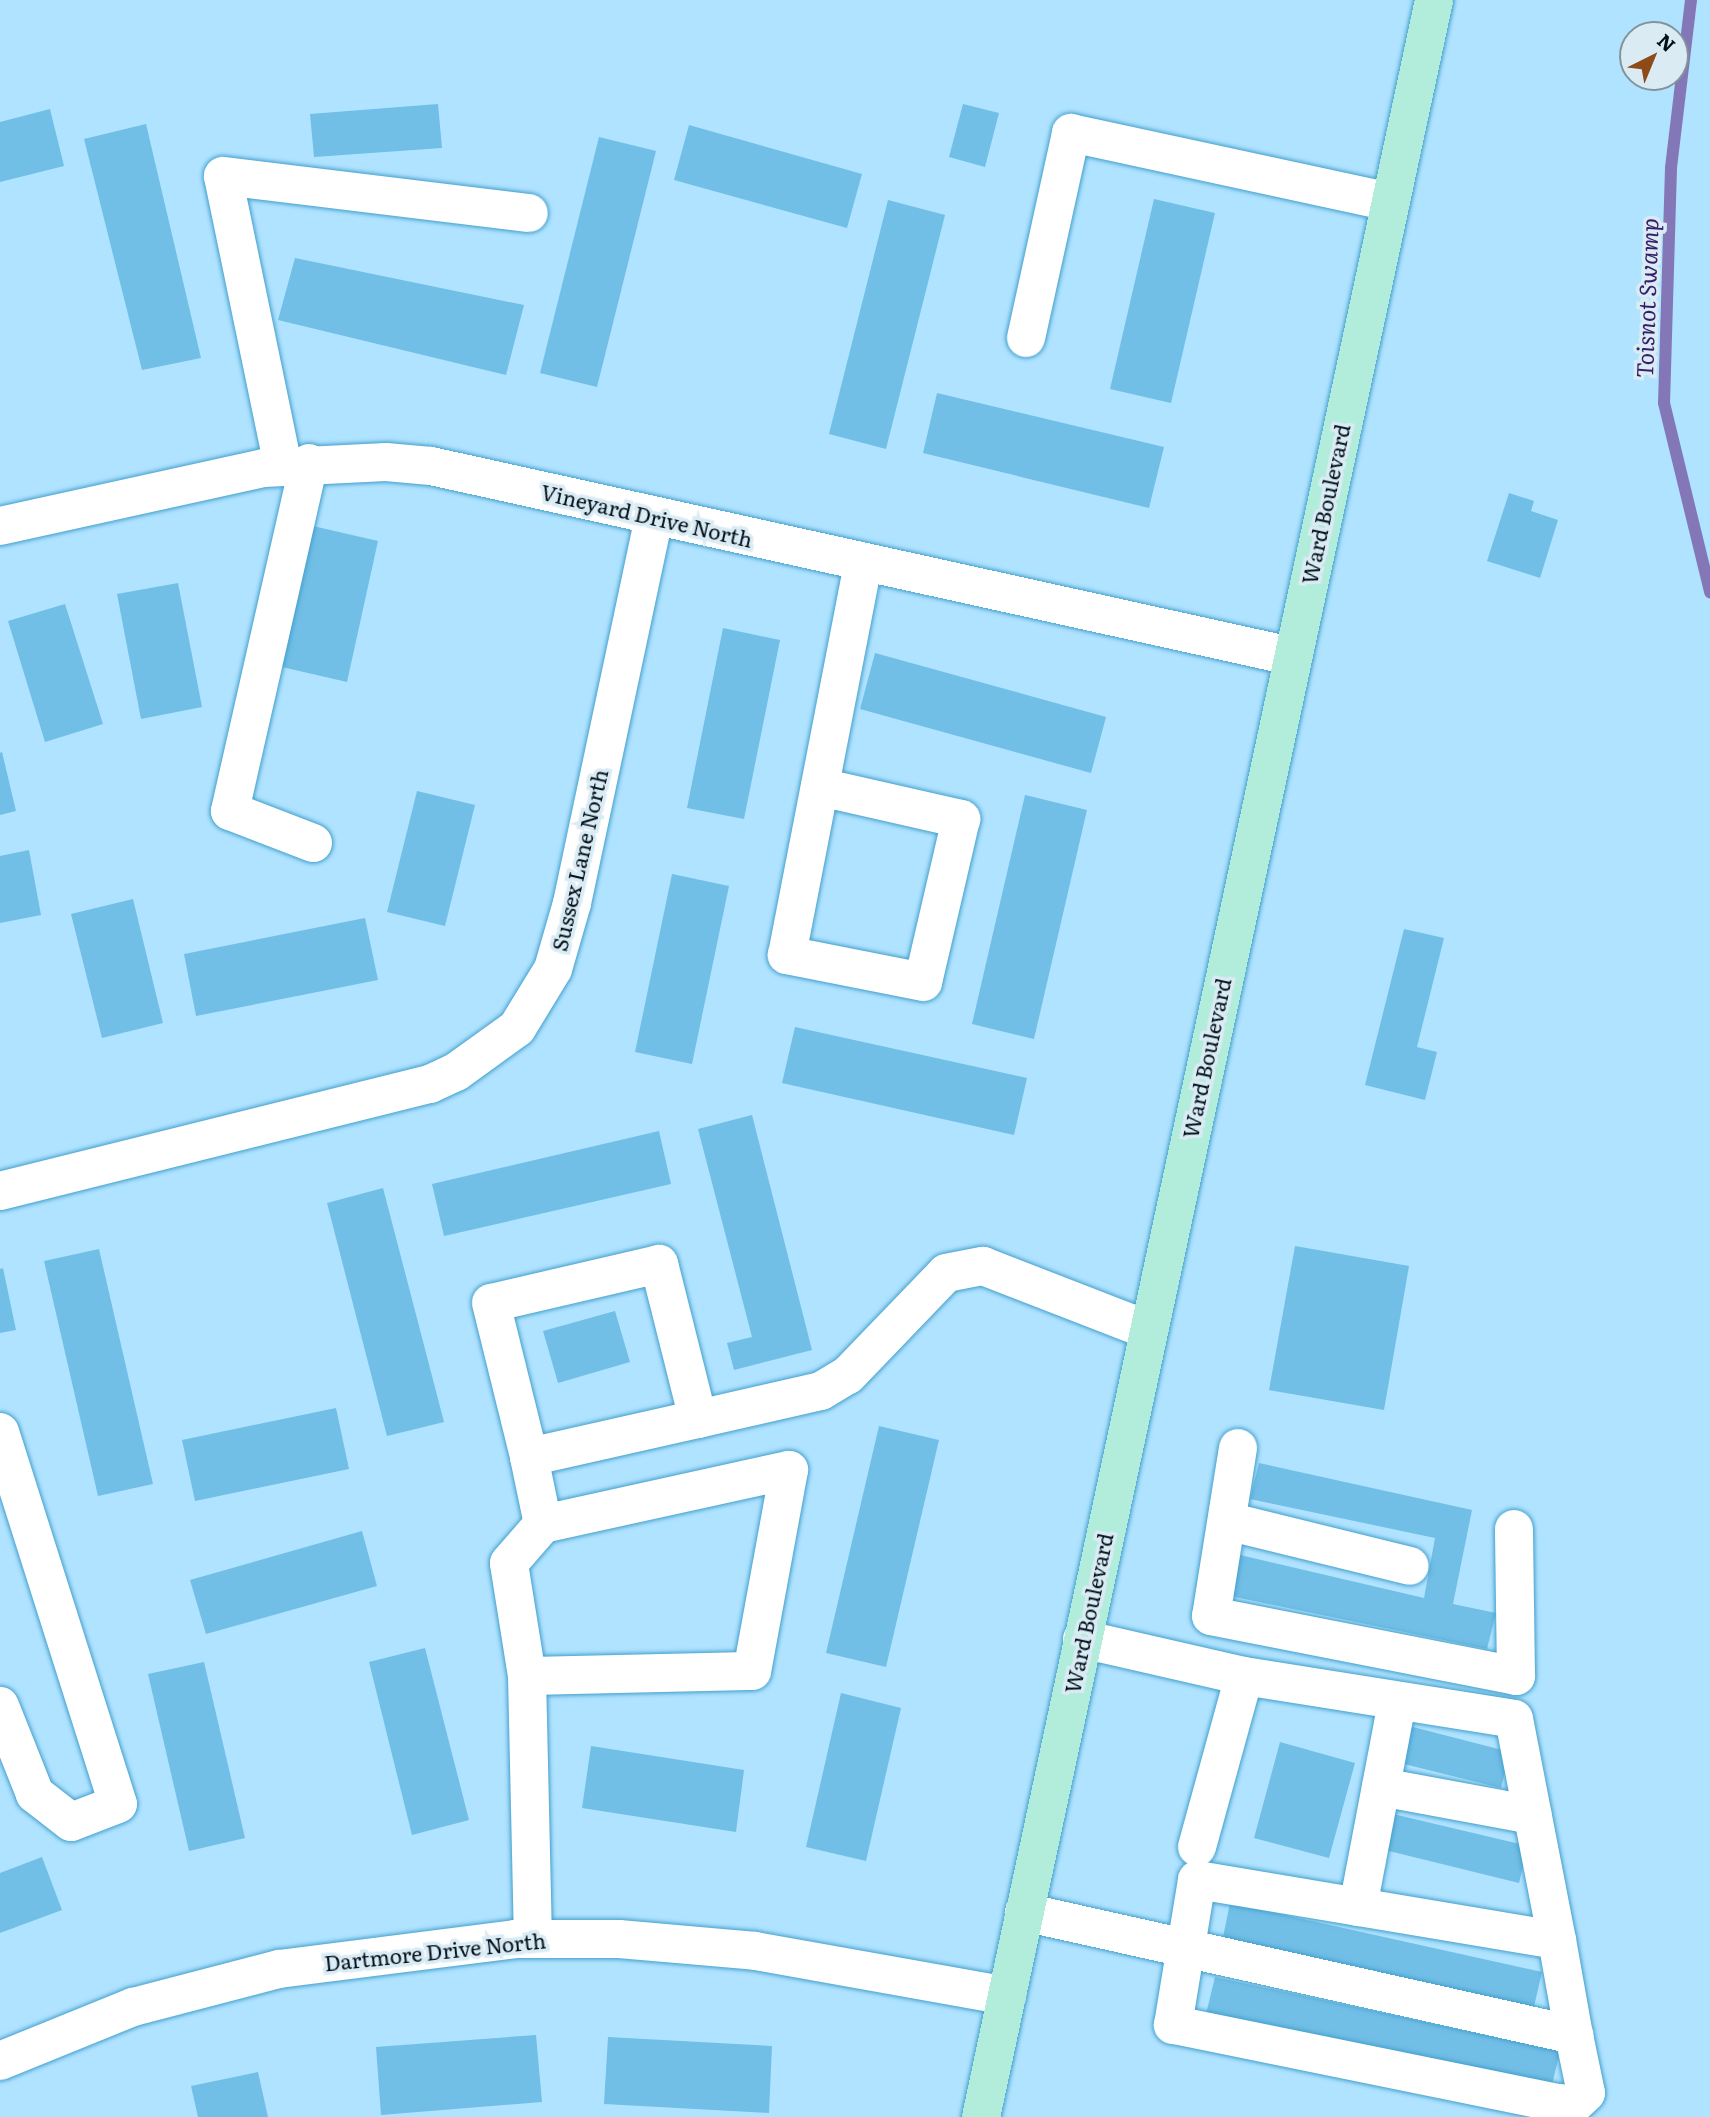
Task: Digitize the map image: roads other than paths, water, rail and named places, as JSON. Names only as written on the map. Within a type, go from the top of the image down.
[{"type":"main road","name":"Ward Boulevard","points":[[981,2117],[1291,656],[1434,0]]},
{"type":"street","points":[[1026,338],[1071,133],[1390,202]]},
{"type":"street","points":[[313,843],[230,811],[296,464],[223,176],[529,213]]},
{"type":"street","name":"Vineyard Drive North","points":[[0,526],[195,480],[296,464],[431,466],[1291,656]]},
{"type":"street","name":"Sussex Lane North","points":[[0,1191],[430,1084],[476,1059],[517,1028],[553,969],[572,903],[654,517]]},
{"type":"street","points":[[820,787],[961,819],[923,982],[787,955],[863,563]]},
{"type":"street","points":[[543,1524],[491,1303],[659,1264],[698,1419]]},
{"type":"street","points":[[528,1457],[821,1391],[848,1375],[946,1273],[983,1266],[1148,1330]]},
{"type":"street","points":[[0,1432],[118,1804],[71,1822],[35,1794],[0,1706]]},
{"type":"street","points":[[1238,1448],[1211,1615],[1516,1676]]},
{"type":"street","points":[[527,1676],[752,1671],[789,1470],[543,1524],[509,1563],[527,1676],[533,1939]]},
{"type":"street","points":[[1227,1521],[1410,1566]]},
{"type":"street","points":[[1514,1529],[1514,1719],[1557,1940],[1574,2035],[1586,2093],[1573,2105],[1173,2025],[1197,1880],[1557,1940]]},
{"type":"street","points":[[1082,1639],[1244,1676],[1514,1719]]},
{"type":"street","points":[[1197,1847],[1244,1676]]},
{"type":"street","points":[[1358,1907],[1397,1702]]},
{"type":"street","points":[[1381,1787],[1532,1815]]},
{"type":"street","points":[[1024,1912],[1185,1951],[1574,2035]]},
{"type":"street","name":"Dartmore Drive North","points":[[0,2060],[133,2007],[279,1969],[533,1939],[619,1940],[755,1951],[1006,1996]]},
{"type":"waterway","name":"Toisnot Swamp","points":[[1691,0],[1671,168],[1664,403],[1710,592]]}]
